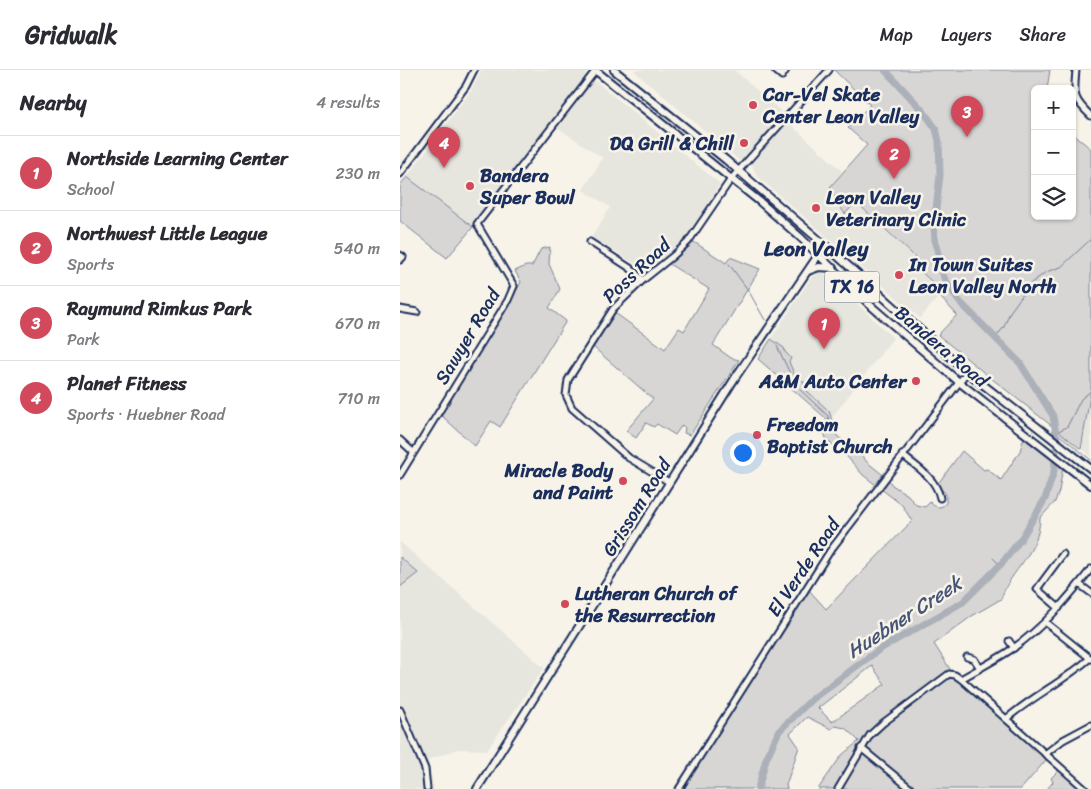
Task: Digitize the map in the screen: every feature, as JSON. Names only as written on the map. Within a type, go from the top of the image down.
[{"type":"main road","name":"Bandera Road","points":[[596,70],[759,201],[833,268],[870,305],[959,382],[1091,485]]},
{"type":"main road","name":"Bandera Road","points":[[614,70],[624,73],[825,244],[966,372],[1091,469]]},
{"type":"main road","points":[[669,129],[676,119]]},
{"type":"main road","name":"Grissom Road","points":[[477,789],[736,375],[825,244]]},
{"type":"main road","points":[[807,271],[820,267],[833,268]]},
{"type":"street","points":[[400,174],[466,86],[474,70]]},
{"type":"street","name":"Sawyer Road","points":[[400,475],[508,300],[514,286],[477,224],[596,70]]},
{"type":"street","points":[[775,70],[782,76],[786,70]]},
{"type":"street","name":"Poss Road","points":[[669,482],[629,458],[572,408],[566,395],[566,385],[613,309],[643,280],[674,256],[688,242],[732,179],[828,70]]},
{"type":"street","points":[[1076,70],[1074,88],[1077,102],[1091,116]]},
{"type":"street","points":[[590,242],[630,268],[643,280]]},
{"type":"street","points":[[400,309],[416,312]]},
{"type":"street","name":"El Verde Road","points":[[679,789],[810,580],[966,372]]},
{"type":"street","points":[[400,440],[413,452]]},
{"type":"street","points":[[902,455],[925,473],[936,485],[940,498]]},
{"type":"street","points":[[1060,608],[1037,589],[1063,554]]},
{"type":"street","points":[[961,680],[1014,648],[1045,622],[1060,608],[1091,569]]},
{"type":"street","points":[[1079,584],[1091,593]]},
{"type":"street","points":[[1006,719],[1032,698],[1063,680],[1090,658],[1045,622]]},
{"type":"street","points":[[1009,641],[1014,648]]},
{"type":"street","points":[[967,657],[974,659],[980,668]]},
{"type":"street","points":[[838,789],[870,735],[883,723],[945,677],[952,674],[1086,789],[1091,786]]},
{"type":"street","points":[[400,710],[425,769],[427,789]]},
{"type":"street","points":[[1045,754],[1054,745],[1091,725]]},
{"type":"street","points":[[861,748],[911,789]]},
{"type":"shaded area","points":[[481,70],[582,70],[587,74],[473,227],[407,177],[473,88]]},
{"type":"shaded area","points":[[635,70],[734,70],[784,114],[743,160],[739,160]]},
{"type":"shaded area","points":[[834,70],[1050,70],[1048,85],[1031,85],[1031,220],[1076,220],[1076,136],[1091,149],[1091,390],[1081,449],[938,335],[957,315],[940,297],[943,292],[917,268],[914,256],[856,202],[845,214],[843,211],[830,187],[867,145],[848,128],[870,105]]},
{"type":"shaded area","points":[[593,79],[720,184],[689,235],[665,258],[645,270],[592,237],[610,207],[583,190],[603,158],[558,128]]},
{"type":"shaded area","points":[[787,121],[842,171],[830,188],[844,214],[855,202],[914,257],[917,268],[943,292],[920,318],[756,175],[752,164]]},
{"type":"shaded area","points":[[407,177],[473,227],[447,258],[400,221],[400,185]]},
{"type":"shaded area","points":[[694,242],[726,263],[730,257],[760,269],[713,345],[731,358],[739,360],[690,435],[684,433],[685,428],[682,425],[675,435],[657,424],[654,427],[646,423],[636,438],[626,431],[653,399],[593,347],[615,313],[665,349],[679,328],[684,331],[709,289],[669,264]]},
{"type":"shaded area","points":[[550,247],[549,264],[560,289],[549,308],[566,321],[500,427],[491,421],[475,446],[442,416],[443,411],[521,282],[515,271],[526,266],[532,266],[541,249]]},
{"type":"shaded area","points":[[819,272],[826,274],[893,338],[829,421],[758,359],[811,278]]},
{"type":"shaded area","points":[[771,339],[784,348],[791,358],[789,362],[795,376],[804,382],[805,389],[829,411],[837,436],[859,452],[892,485],[908,495],[916,505],[925,507],[930,502],[936,507],[940,507],[946,503],[946,494],[937,485],[962,451],[984,470],[987,469],[1001,480],[1020,451],[1024,437],[1063,467],[1055,502],[1040,518],[1035,542],[1011,578],[1001,599],[972,616],[934,644],[957,680],[1047,759],[1021,789],[818,789],[842,755],[859,741],[845,728],[835,726],[831,729],[807,717],[790,734],[799,747],[786,785],[787,789],[684,789],[808,589],[826,609],[912,521],[902,505],[863,475],[843,452],[827,441],[823,429],[829,421],[758,359]],"holes":[[[872,666],[885,684],[832,722],[818,708]]]},
{"type":"shaded area","points":[[1091,393],[1091,456],[1082,449]]},
{"type":"shaded area","points":[[400,542],[544,668],[487,750],[458,749],[428,760],[434,789],[400,789]]},
{"type":"shaded area","points":[[400,557],[418,573],[400,587]]},
{"type":"shaded area","points":[[1059,770],[1081,789],[1047,789],[1053,782],[1051,778]]},
{"type":"waterway","name":"Huebner Creek","points":[[758,789],[766,759],[779,731],[812,699],[880,649],[963,602],[1003,562],[1021,539],[1045,499],[1054,471],[1057,441],[1053,416],[1020,363],[958,300],[944,278],[935,241],[934,226],[940,175],[939,141],[936,129],[924,112],[885,70]]},
{"type":"waterway","points":[[996,337],[1004,327],[1010,312],[1031,283],[1046,272],[1061,267],[1091,239]]},
{"type":"waterway","points":[[729,264],[748,290],[765,320]]},
{"type":"waterway","points":[[777,346],[796,386],[828,416],[830,425]]},
{"type":"waterway","points":[[1091,391],[1081,399],[1067,427],[1056,432],[1091,460]]},
{"type":"waterway","points":[[993,558],[1000,565]]},
{"type":"place","name":"Car-Vel Skate Center Leon Valley","points":[[753,105]]},
{"type":"place","name":"Raymund Rimkus Park","points":[[967,137]]},
{"type":"place","name":"DQ Grill & Chill","points":[[744,143]]},
{"type":"place","name":"Planet Fitness","points":[[444,168]]},
{"type":"place","name":"Northwest Little League","points":[[894,179]]},
{"type":"place","name":"Bandera Super Bowl","points":[[470,186]]},
{"type":"place","name":"Leon Valley Veterinary Clinic","points":[[816,208]]},
{"type":"place","name":"In Town Suites Leon Valley North","points":[[899,275]]},
{"type":"place","name":"Northside Learning Center","points":[[824,349]]},
{"type":"place","name":"A&M Auto Center","points":[[916,381]]},
{"type":"place","name":"Freedom Baptist Church","points":[[757,435]]},
{"type":"place","name":"Miracle Body and Paint","points":[[623,481]]},
{"type":"place","name":"Lutheran Church of the Resurrection","points":[[565,604]]},
{"type":"district","name":"Leon Valley","points":[[816,249]]}]
